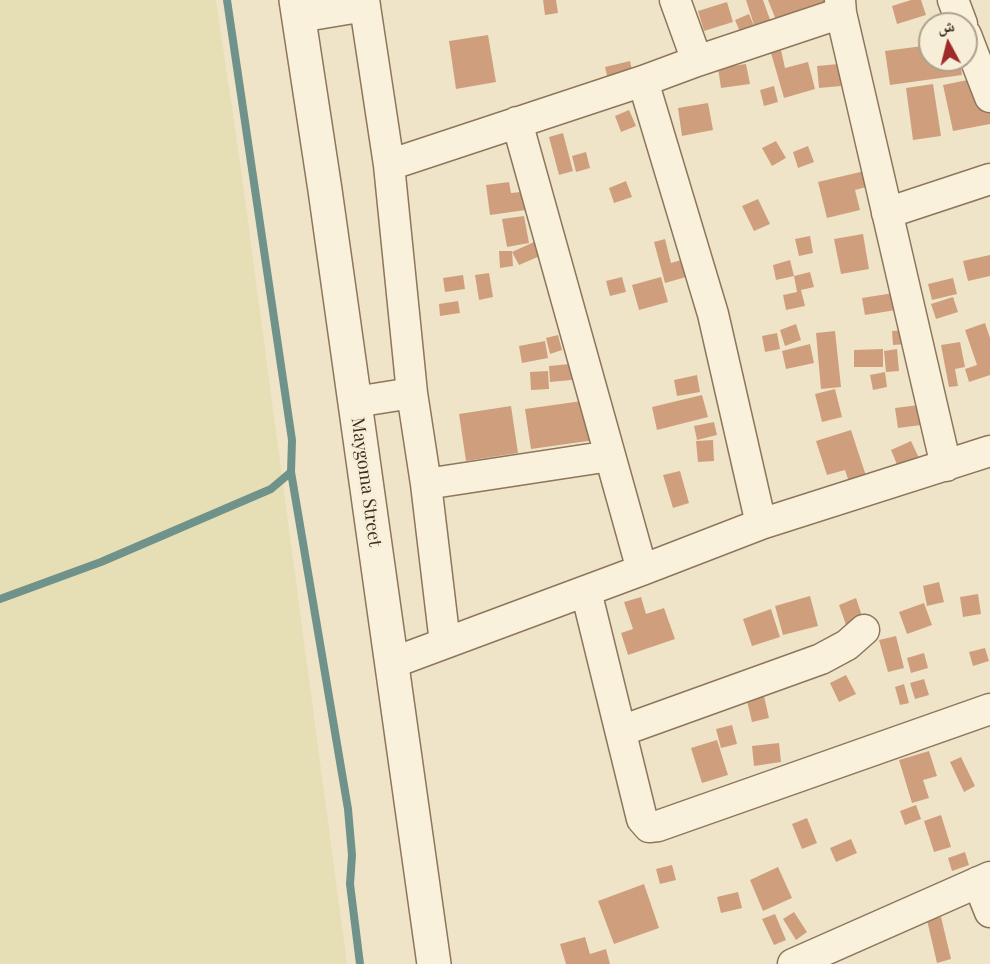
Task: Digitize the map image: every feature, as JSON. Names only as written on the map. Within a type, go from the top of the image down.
[{"type":"street","points":[[675,0],[697,61]]},
{"type":"street","points":[[297,8],[365,3],[389,165],[412,393],[426,484],[445,643]]},
{"type":"street","points":[[389,165],[643,81],[840,6],[946,466]]},
{"type":"street","name":"Maygoma Street","points":[[297,8],[325,190],[434,964]]},
{"type":"street","points":[[978,66],[990,97]]},
{"type":"street","points":[[643,81],[713,314],[761,524]]},
{"type":"street","points":[[517,122],[642,570]]},
{"type":"street","points":[[887,213],[990,179]]},
{"type":"street","points":[[355,402],[412,393]]},
{"type":"street","points":[[392,663],[761,524],[990,451]]},
{"type":"street","points":[[426,484],[610,456]]},
{"type":"street","points":[[586,591],[642,819],[649,827],[658,826],[990,709]]},
{"type":"street","points":[[621,731],[820,659],[847,645],[864,630]]},
{"type":"street","points":[[793,964],[984,880],[990,912]]},
{"type":"shaded area","points":[[0,0],[216,0],[241,169],[347,964],[0,964]]},
{"type":"building","points":[[543,0],[556,0],[558,13],[545,15]]},
{"type":"building","points":[[746,0],[763,0],[773,28],[757,34]]},
{"type":"building","points":[[768,0],[835,0],[778,25]]},
{"type":"building","points":[[911,0],[921,0],[925,12],[918,12],[918,17],[897,24],[892,6]]},
{"type":"building","points":[[727,2],[733,22],[704,31],[698,11]]},
{"type":"building","points":[[749,14],[757,33],[743,39],[735,20]]},
{"type":"building","points":[[488,35],[496,82],[456,89],[449,41]]},
{"type":"building","points":[[918,47],[918,72],[962,72],[962,75],[890,85],[885,51]]},
{"type":"building","points":[[781,50],[785,68],[808,62],[815,89],[784,98],[771,53]]},
{"type":"building","points":[[630,61],[634,79],[609,84],[605,67]]},
{"type":"building","points":[[746,64],[750,84],[721,88],[718,68]]},
{"type":"building","points":[[839,64],[841,86],[819,88],[817,66]]},
{"type":"building","points":[[982,77],[990,113],[990,124],[953,131],[943,85]]},
{"type":"building","points":[[933,84],[941,136],[913,140],[906,88]]},
{"type":"building","points":[[774,86],[778,102],[764,106],[760,90]]},
{"type":"building","points":[[708,103],[713,130],[682,136],[678,108]]},
{"type":"building","points":[[629,110],[636,126],[621,132],[615,116]]},
{"type":"building","points":[[563,133],[573,171],[559,175],[549,137]]},
{"type":"building","points":[[776,141],[786,158],[772,166],[762,148]]},
{"type":"building","points":[[808,146],[814,162],[798,168],[793,152]]},
{"type":"building","points":[[586,152],[590,168],[576,172],[572,156]]},
{"type":"building","points":[[877,168],[881,183],[855,190],[860,210],[827,218],[818,182]]},
{"type":"building","points":[[626,181],[632,197],[614,203],[609,188]]},
{"type":"building","points":[[509,182],[511,193],[530,191],[533,209],[490,215],[486,185]]},
{"type":"building","points":[[758,199],[770,224],[754,231],[742,206]]},
{"type":"building","points":[[524,216],[529,243],[507,247],[502,219]]},
{"type":"building","points":[[863,234],[869,269],[841,274],[834,239]]},
{"type":"building","points":[[810,236],[813,253],[799,256],[795,239]]},
{"type":"building","points":[[665,239],[671,263],[688,258],[693,275],[665,283],[654,242]]},
{"type":"building","points":[[534,242],[540,256],[519,265],[512,252]]},
{"type":"building","points":[[499,251],[512,251],[513,266],[500,268]]},
{"type":"building","points":[[990,255],[990,276],[968,281],[963,261]]},
{"type":"building","points":[[790,260],[794,276],[776,280],[773,265]]},
{"type":"building","points":[[810,272],[814,287],[801,290],[805,306],[786,310],[783,295],[797,292],[794,276]]},
{"type":"building","points":[[489,273],[493,297],[479,300],[475,275]]},
{"type":"building","points":[[463,275],[465,289],[445,292],[443,278]]},
{"type":"building","points":[[622,277],[626,292],[610,296],[606,281]]},
{"type":"building","points":[[661,277],[668,302],[639,310],[632,285]]},
{"type":"building","points":[[953,278],[957,294],[932,300],[928,284]]},
{"type":"building","points":[[900,292],[902,309],[865,315],[862,298]]},
{"type":"building","points":[[953,297],[958,312],[936,319],[931,304]]},
{"type":"building","points":[[458,301],[460,313],[440,316],[439,304]]},
{"type":"building","points":[[985,323],[990,338],[990,375],[969,382],[965,369],[977,365],[965,330]]},
{"type":"building","points":[[796,324],[801,340],[785,346],[780,330]]},
{"type":"building","points":[[918,329],[906,344],[893,345],[892,331]]},
{"type":"building","points":[[835,331],[841,387],[821,389],[816,333]]},
{"type":"building","points":[[777,333],[780,349],[765,352],[762,336]]},
{"type":"building","points":[[558,335],[562,350],[550,354],[546,338]]},
{"type":"building","points":[[545,341],[548,358],[522,363],[519,346]]},
{"type":"building","points":[[960,342],[965,367],[955,369],[958,386],[949,387],[941,345]]},
{"type":"building","points":[[810,344],[814,363],[786,369],[782,351]]},
{"type":"building","points":[[883,349],[883,367],[854,367],[854,350]]},
{"type":"building","points":[[897,349],[899,371],[886,372],[884,351]]},
{"type":"building","points":[[580,363],[582,379],[550,382],[549,366]]},
{"type":"building","points":[[548,371],[549,389],[531,390],[530,372]]},
{"type":"building","points":[[885,372],[887,387],[873,390],[870,375]]},
{"type":"building","points":[[697,375],[700,392],[677,396],[674,380]]},
{"type":"building","points":[[835,389],[842,417],[822,422],[815,394]]},
{"type":"building","points":[[702,395],[708,417],[657,430],[652,407]]},
{"type":"building","points":[[589,400],[595,440],[531,449],[525,409]]},
{"type":"building","points":[[919,405],[921,425],[898,428],[895,408]]},
{"type":"building","points":[[511,406],[518,453],[466,461],[459,414]]},
{"type":"building","points":[[714,422],[717,435],[697,440],[694,426]]},
{"type":"building","points":[[851,430],[866,476],[849,482],[845,470],[827,475],[816,441]]},
{"type":"building","points":[[713,440],[714,461],[698,462],[696,441]]},
{"type":"building","points":[[911,441],[919,458],[898,467],[891,450]]},
{"type":"building","points":[[680,471],[689,503],[673,508],[663,475]]},
{"type":"building","points":[[939,582],[944,602],[927,606],[923,586]]},
{"type":"building","points":[[978,594],[981,614],[963,617],[960,597]]},
{"type":"building","points":[[810,596],[818,626],[783,635],[775,606]]},
{"type":"building","points":[[641,597],[646,614],[664,608],[675,639],[628,655],[621,633],[633,629],[624,602]]},
{"type":"building","points":[[856,598],[863,619],[846,625],[839,605]]},
{"type":"building","points":[[924,603],[932,625],[907,634],[899,612]]},
{"type":"building","points":[[771,609],[780,637],[752,646],[743,619]]},
{"type":"building","points":[[896,636],[904,668],[888,672],[879,640]]},
{"type":"building","points":[[985,648],[989,661],[973,666],[969,652]]},
{"type":"building","points":[[924,653],[928,668],[911,673],[907,658]]},
{"type":"building","points":[[846,675],[856,694],[839,702],[830,683]]},
{"type":"building","points":[[924,679],[929,695],[915,699],[910,683]]},
{"type":"building","points":[[904,684],[909,703],[900,705],[895,687]]},
{"type":"building","points":[[764,696],[769,718],[752,722],[747,701]]},
{"type":"building","points":[[732,725],[737,744],[721,748],[716,729]]},
{"type":"building","points":[[717,740],[728,775],[702,783],[691,748]]},
{"type":"building","points":[[779,743],[781,762],[754,766],[752,746]]},
{"type":"building","points":[[929,751],[937,776],[923,780],[929,798],[912,803],[899,760]]},
{"type":"building","points":[[961,757],[975,786],[964,792],[950,762]]},
{"type":"building","points":[[916,805],[921,819],[905,825],[900,811]]},
{"type":"building","points":[[941,815],[951,847],[934,852],[924,821]]},
{"type":"building","points":[[807,818],[817,843],[802,849],[792,824]]},
{"type":"building","points":[[851,839],[857,853],[836,862],[830,848]]},
{"type":"building","points":[[965,852],[969,865],[952,871],[948,858]]},
{"type":"building","points":[[672,865],[676,880],[660,884],[656,869]]},
{"type":"building","points":[[778,867],[792,898],[763,911],[750,880]]},
{"type":"building","points":[[644,884],[659,928],[614,944],[598,901]]},
{"type":"building","points":[[738,892],[742,908],[721,913],[717,897]]},
{"type":"building","points":[[794,912],[807,932],[796,940],[783,919]]},
{"type":"building","points":[[775,914],[786,940],[774,945],[762,919]]},
{"type":"building","points":[[941,917],[951,959],[937,963],[927,920]]},
{"type":"building","points":[[585,937],[590,954],[606,949],[610,964],[566,964],[560,944]]},
{"type":"waterway","points":[[0,599],[101,562],[271,489],[291,472],[292,440],[227,0]]},
{"type":"waterway","points":[[291,472],[348,809],[352,855],[350,884],[360,964]]}]
